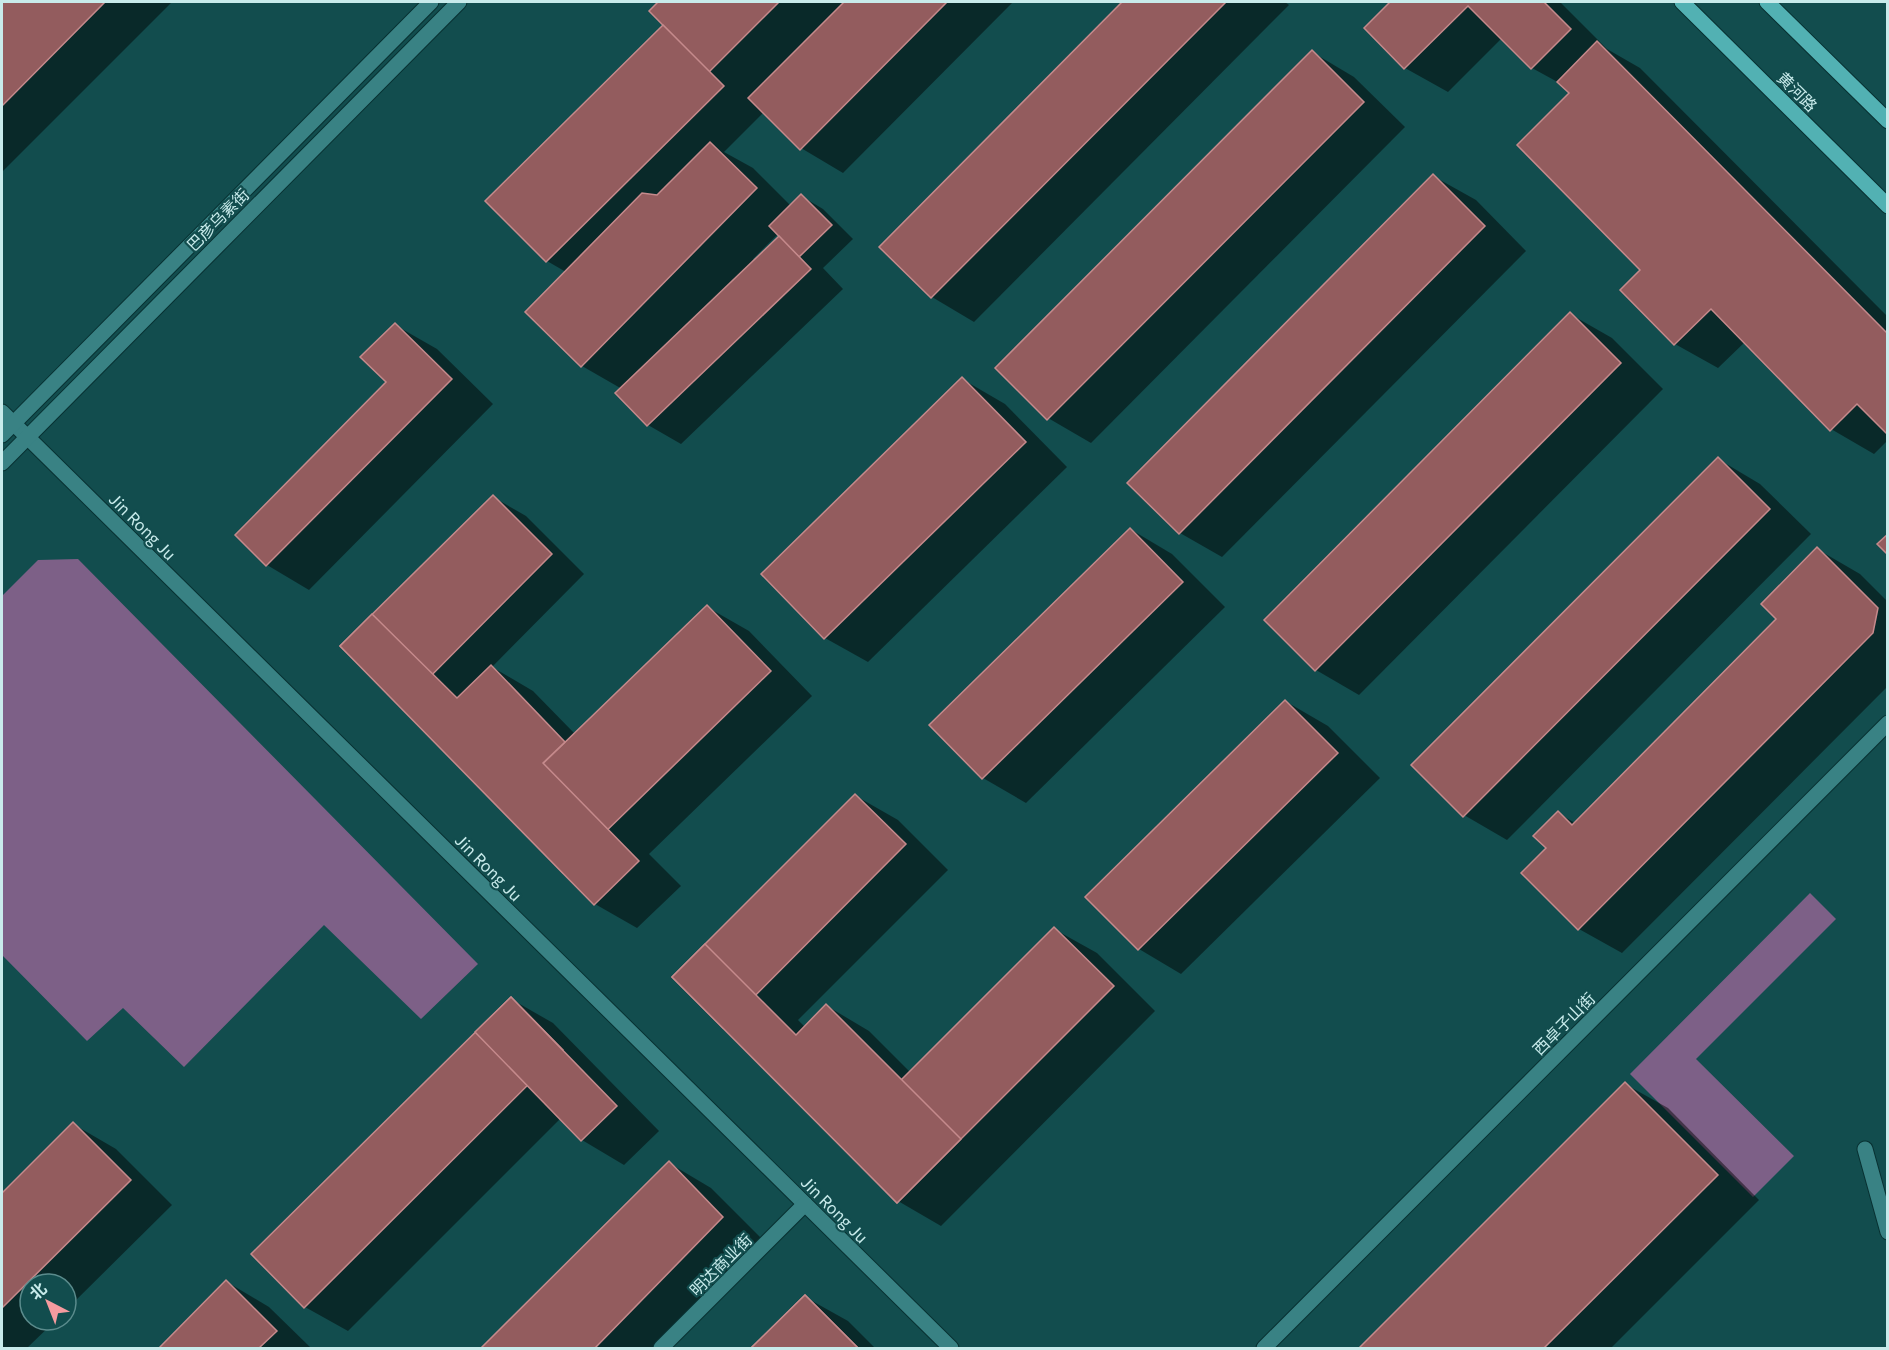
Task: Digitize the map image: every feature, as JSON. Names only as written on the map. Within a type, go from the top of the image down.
[{"type":"main road","name":"黄河路","points":[[1682,2],[1887,206]]},
{"type":"main road","points":[[1767,2],[1887,121]]},
{"type":"street","name":"巴彦乌素街","points":[[2,435],[7,418],[431,2]]},
{"type":"street","name":"巴彦乌素街","points":[[2,463],[459,2]]},
{"type":"street","name":"Jin Rong Ju","points":[[7,418],[951,1348]]},
{"type":"street","name":"西卓子山街","points":[[1264,1348],[1887,723]]},
{"type":"street","points":[[1865,1149],[1887,1232]]},
{"type":"street","name":"明达商业街","points":[[661,1348],[805,1204]]},
{"type":"shaded area","points":[[78,559],[478,964],[421,1019],[324,925],[184,1067],[123,1008],[87,1041],[2,955],[2,596],[38,560]]},
{"type":"shaded area","points":[[1810,893],[1836,919],[1696,1059],[1794,1156],[1753,1197],[1630,1074]]},
{"type":"building","points":[[2,2],[105,2],[2,106]]},
{"type":"building","points":[[658,2],[779,2],[709,72],[649,11]]},
{"type":"building","points":[[844,2],[947,2],[800,150],[748,98]]},
{"type":"building","points":[[1122,2],[1226,2],[931,298],[879,247]]},
{"type":"building","points":[[1390,2],[1544,2],[1571,29],[1531,69],[1468,6],[1404,69],[1364,28]]},
{"type":"building","points":[[663,25],[724,86],[546,262],[485,201]]},
{"type":"building","points":[[1597,41],[1888,334],[1888,435],[1857,404],[1830,431],[1711,309],[1674,345],[1620,290],[1640,270],[1517,145],[1569,93],[1557,82]]},
{"type":"building","points":[[1312,50],[1364,102],[1047,420],[995,368]]},
{"type":"building","points":[[710,142],[757,188],[581,367],[525,312],[642,193],[657,195]]},
{"type":"building","points":[[1433,174],[1485,226],[1179,534],[1127,483]]},
{"type":"building","points":[[801,194],[832,225],[799,257],[769,226]]},
{"type":"building","points":[[779,236],[811,269],[647,426],[615,393]]},
{"type":"building","points":[[1570,312],[1621,363],[1315,671],[1264,620]]},
{"type":"building","points":[[395,323],[452,379],[266,566],[235,535],[386,382],[360,357]]},
{"type":"building","points":[[962,377],[1026,442],[824,639],[761,574]]},
{"type":"building","points":[[1718,457],[1770,509],[1463,817],[1411,765]]},
{"type":"building","points":[[493,495],[552,554],[401,706],[340,646]]},
{"type":"building","points":[[1130,528],[1183,582],[982,779],[929,725]]},
{"type":"building","points":[[1888,534],[1888,555],[1877,544]]},
{"type":"building","points":[[1817,547],[1878,608],[1873,633],[1578,930],[1521,873],[1546,848],[1533,836],[1558,811],[1572,825],[1776,619],[1761,604]]},
{"type":"building","points":[[707,605],[771,671],[563,873],[499,806]]},
{"type":"building","points":[[372,614],[457,698],[491,665],[565,742],[543,763],[639,861],[594,905],[340,646]]},
{"type":"building","points":[[1285,700],[1338,753],[1138,950],[1085,897]]},
{"type":"building","points":[[855,794],[906,844],[723,1028],[672,977]]},
{"type":"building","points":[[1054,927],[1114,986],[897,1203],[838,1143]]},
{"type":"building","points":[[705,944],[796,1035],[826,1004],[961,1139],[897,1203],[672,977]]},
{"type":"building","points":[[511,997],[563,1050],[304,1308],[251,1254]]},
{"type":"building","points":[[511,997],[617,1106],[581,1141],[475,1032]]},
{"type":"building","points":[[1625,1082],[1718,1175],[1544,1348],[1359,1348]]},
{"type":"building","points":[[73,1122],[131,1180],[38,1272],[18,1272],[18,1292],[2,1308],[2,1193]]},
{"type":"building","points":[[669,1161],[723,1217],[595,1348],[481,1348]]},
{"type":"building","points":[[226,1280],[277,1331],[259,1348],[159,1348]]},
{"type":"building","points":[[805,1295],[858,1348],[751,1348]]},
{"type":"building","points":[[805,1295],[858,1348],[751,1348]]}]
